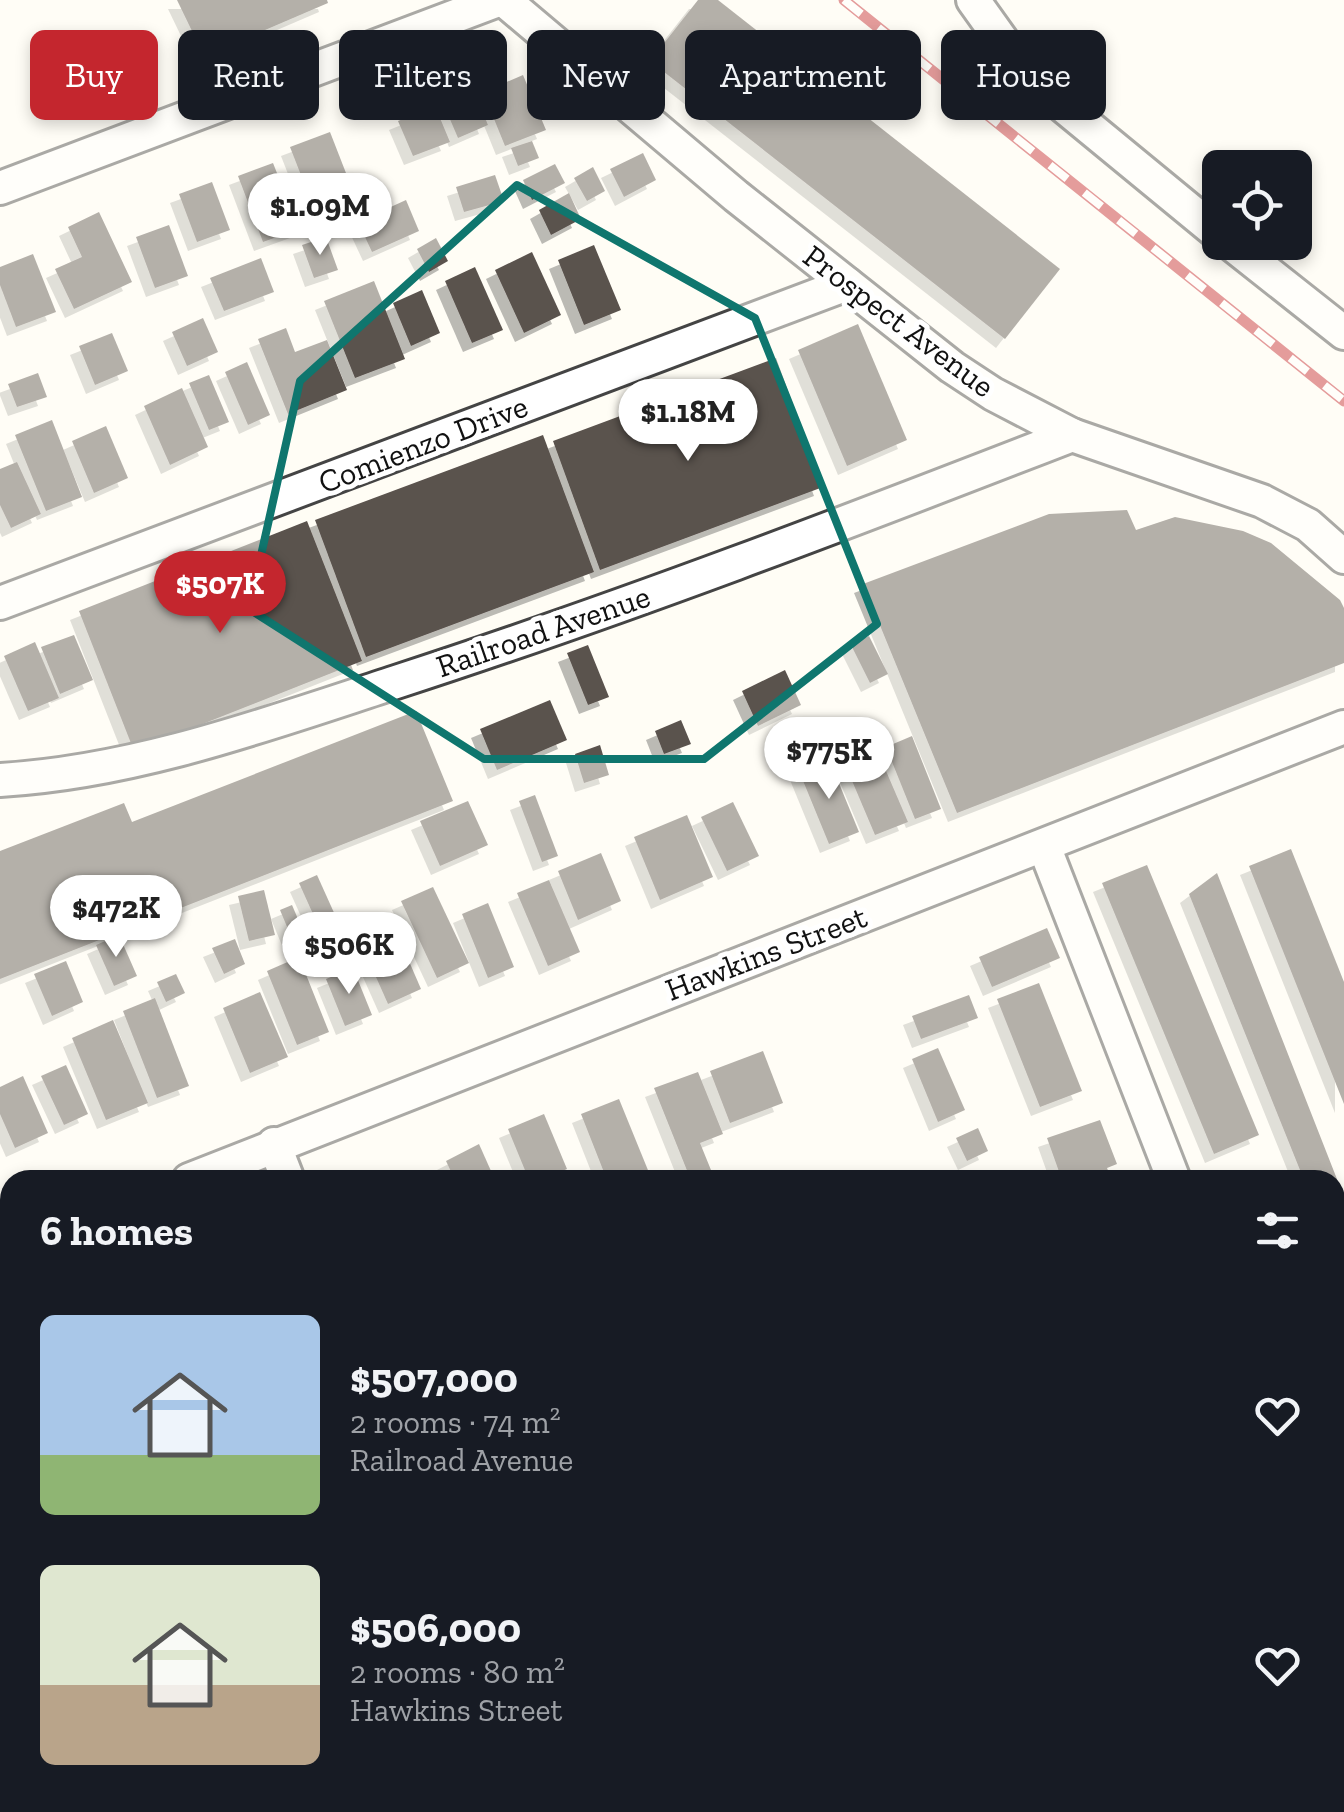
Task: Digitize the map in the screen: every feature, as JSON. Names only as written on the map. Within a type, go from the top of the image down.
[{"type":"street","points":[[0,188],[501,0]]},
{"type":"street","name":"Prospect Avenue","points":[[501,0],[736,196],[952,367],[993,394],[1072,435],[1262,501],[1308,525],[1344,557]]},
{"type":"street","points":[[973,0],[1013,56],[1045,91],[1202,220]]},
{"type":"street","points":[[1252,260],[1344,334]]},
{"type":"street","name":"Comienzo Drive","points":[[0,603],[847,284]]},
{"type":"street","name":"Railroad Avenue","points":[[0,780],[106,766],[175,751],[330,704],[462,661],[821,532],[1072,435]]},
{"type":"street","name":"Hawkins Street","points":[[213,1170],[1344,727]]},
{"type":"street","points":[[1044,846],[1170,1170]]},
{"type":"street","points":[[274,1144],[284,1170]]},
{"type":"highlighted area","points":[[517,185],[755,318],[877,624],[704,759],[484,759],[249,609],[300,381]]},
{"type":"building","points":[[177,0],[328,3],[265,30],[191,30]]},
{"type":"building","points":[[698,0],[718,0],[756,30],[685,30],[685,88],[665,73],[665,42]]},
{"type":"building","points":[[523,75],[527,85],[527,120],[542,120],[546,130],[505,146],[494,120],[507,120],[507,82]]},
{"type":"building","points":[[441,120],[450,142],[413,156],[398,121]]},
{"type":"building","points":[[450,120],[486,120],[488,125],[458,138]]},
{"type":"building","points":[[725,120],[871,120],[1060,269],[1005,339]]},
{"type":"building","points":[[330,132],[360,209],[320,224],[290,147]]},
{"type":"building","points":[[532,141],[539,158],[518,166],[511,148]]},
{"type":"building","points":[[643,153],[656,180],[624,197],[610,169]]},
{"type":"building","points":[[273,163],[299,229],[263,242],[238,176]]},
{"type":"building","points":[[555,164],[565,183],[532,200],[523,180]]},
{"type":"building","points":[[593,167],[605,191],[587,201],[574,178]]},
{"type":"building","points":[[495,175],[504,201],[464,212],[456,187]]},
{"type":"building","points":[[212,182],[230,230],[197,242],[179,194]]},
{"type":"building","points":[[569,193],[581,219],[551,235],[539,210]]},
{"type":"building","points":[[406,200],[419,231],[372,252],[358,222]]},
{"type":"building","points":[[99,212],[132,282],[74,309],[55,269],[82,257],[68,227]]},
{"type":"building","points":[[169,225],[188,276],[155,288],[136,237]]},
{"type":"building","points":[[326,237],[338,270],[314,278],[302,245]]},
{"type":"building","points":[[436,238],[448,261],[429,272],[417,249]]},
{"type":"building","points":[[594,245],[621,310],[584,325],[558,260]]},
{"type":"building","points":[[532,252],[561,315],[524,333],[495,270]]},
{"type":"building","points":[[33,254],[56,312],[16,327],[0,285],[0,267]]},
{"type":"building","points":[[261,258],[274,292],[224,311],[210,278]]},
{"type":"building","points":[[475,267],[503,330],[472,343],[445,281]]},
{"type":"building","points":[[374,281],[405,359],[355,378],[324,301]]},
{"type":"building","points":[[422,290],[440,333],[411,346],[393,303]]},
{"type":"building","points":[[203,318],[218,352],[187,366],[172,332]]},
{"type":"building","points":[[858,324],[907,440],[847,466],[798,350]]},
{"type":"building","points":[[286,328],[295,352],[327,340],[347,390],[288,414],[258,339]]},
{"type":"building","points":[[112,333],[128,371],[95,385],[79,346]]},
{"type":"building","points":[[776,358],[823,487],[600,570],[553,441]]},
{"type":"building","points":[[247,362],[270,415],[248,425],[225,372]]},
{"type":"building","points":[[38,373],[47,397],[17,407],[8,384]]},
{"type":"building","points":[[209,375],[229,422],[209,430],[189,383]]},
{"type":"building","points":[[182,388],[208,447],[170,465],[144,406]]},
{"type":"building","points":[[52,420],[82,497],[46,511],[15,435]]},
{"type":"building","points":[[106,426],[128,478],[94,493],[72,441]]},
{"type":"building","points":[[543,435],[594,572],[366,657],[315,520]]},
{"type":"building","points":[[17,462],[41,514],[11,528],[0,505],[0,469]]},
{"type":"building","points":[[1127,510],[1136,530],[1175,517],[1243,531],[1271,543],[1340,600],[1344,608],[1344,663],[957,813],[863,584],[1049,514]]},
{"type":"building","points":[[307,521],[362,661],[134,751],[79,611]]},
{"type":"building","points":[[74,635],[93,680],[60,694],[41,647]]},
{"type":"building","points":[[869,636],[888,674],[870,683],[851,645]]},
{"type":"building","points":[[35,642],[59,698],[28,711],[4,656]]},
{"type":"building","points":[[588,645],[609,697],[588,705],[567,653]]},
{"type":"building","points":[[785,670],[801,705],[758,726],[742,691]]},
{"type":"building","points":[[550,700],[567,740],[497,770],[480,729]]},
{"type":"building","points":[[416,711],[453,801],[0,979],[0,851],[124,803],[132,822]]},
{"type":"building","points":[[681,720],[691,744],[664,754],[655,731]]},
{"type":"building","points":[[868,729],[908,822],[875,835],[836,743]]},
{"type":"building","points":[[912,736],[941,809],[915,819],[886,747]]},
{"type":"building","points":[[600,745],[609,775],[584,783],[575,754]]},
{"type":"building","points":[[829,759],[859,832],[829,844],[799,771]]},
{"type":"building","points":[[535,795],[558,856],[542,862],[519,801]]},
{"type":"building","points":[[468,801],[488,845],[440,866],[420,821]]},
{"type":"building","points":[[733,802],[759,856],[727,871],[701,817]]},
{"type":"building","points":[[687,815],[713,877],[660,900],[634,837]]},
{"type":"building","points":[[1291,849],[1344,982],[1344,1104],[1249,866]]},
{"type":"building","points":[[601,853],[621,901],[578,920],[558,871]]},
{"type":"building","points":[[1147,865],[1259,1135],[1214,1154],[1102,883]]},
{"type":"building","points":[[1217,873],[1333,1170],[1300,1170],[1189,894]]},
{"type":"building","points":[[317,875],[340,926],[322,934],[299,883]]},
{"type":"building","points":[[549,880],[580,952],[548,966],[517,893]]},
{"type":"building","points":[[433,887],[469,963],[437,978],[401,901]]},
{"type":"building","points":[[264,890],[275,935],[249,941],[238,896]]},
{"type":"building","points":[[488,903],[514,967],[488,978],[462,914]]},
{"type":"building","points":[[292,905],[307,940],[295,946],[280,910]]},
{"type":"building","points":[[389,915],[421,989],[388,1004],[355,930]]},
{"type":"building","points":[[1047,928],[1060,958],[992,987],[979,957]]},
{"type":"building","points":[[119,935],[137,976],[114,986],[96,945]]},
{"type":"building","points":[[235,939],[245,964],[224,974],[212,948]]},
{"type":"building","points":[[299,957],[329,1032],[297,1045],[267,971]]},
{"type":"building","points":[[66,961],[83,1002],[52,1016],[34,974]]},
{"type":"building","points":[[353,968],[372,1015],[345,1026],[326,979]]},
{"type":"building","points":[[176,974],[185,993],[166,1002],[157,982]]},
{"type":"building","points":[[1039,983],[1082,1091],[1040,1107],[997,999]]},
{"type":"building","points":[[260,992],[288,1057],[250,1073],[223,1008]]},
{"type":"building","points":[[969,995],[978,1018],[921,1039],[912,1016]]},
{"type":"building","points":[[155,998],[189,1086],[157,1098],[123,1011]]},
{"type":"building","points":[[113,1020],[148,1103],[106,1120],[72,1038]]},
{"type":"building","points":[[938,1048],[965,1110],[938,1122],[912,1059]]},
{"type":"building","points":[[763,1051],[783,1103],[730,1123],[710,1071]]},
{"type":"building","points":[[66,1065],[88,1114],[64,1125],[41,1076]]},
{"type":"building","points":[[698,1072],[723,1134],[700,1143],[711,1170],[687,1170],[654,1088]]},
{"type":"building","points":[[23,1076],[48,1133],[15,1148],[0,1114],[0,1087]]},
{"type":"building","points":[[619,1099],[648,1170],[603,1170],[581,1114]]},
{"type":"building","points":[[544,1114],[567,1169],[525,1170],[508,1129]]},
{"type":"building","points":[[1100,1120],[1117,1164],[1108,1170],[1058,1170],[1047,1138]]},
{"type":"building","points":[[978,1128],[988,1151],[967,1161],[956,1138]]},
{"type":"building","points":[[479,1144],[491,1170],[450,1170],[446,1161]]},
{"type":"railway","points":[[844,0],[1344,401]]}]
